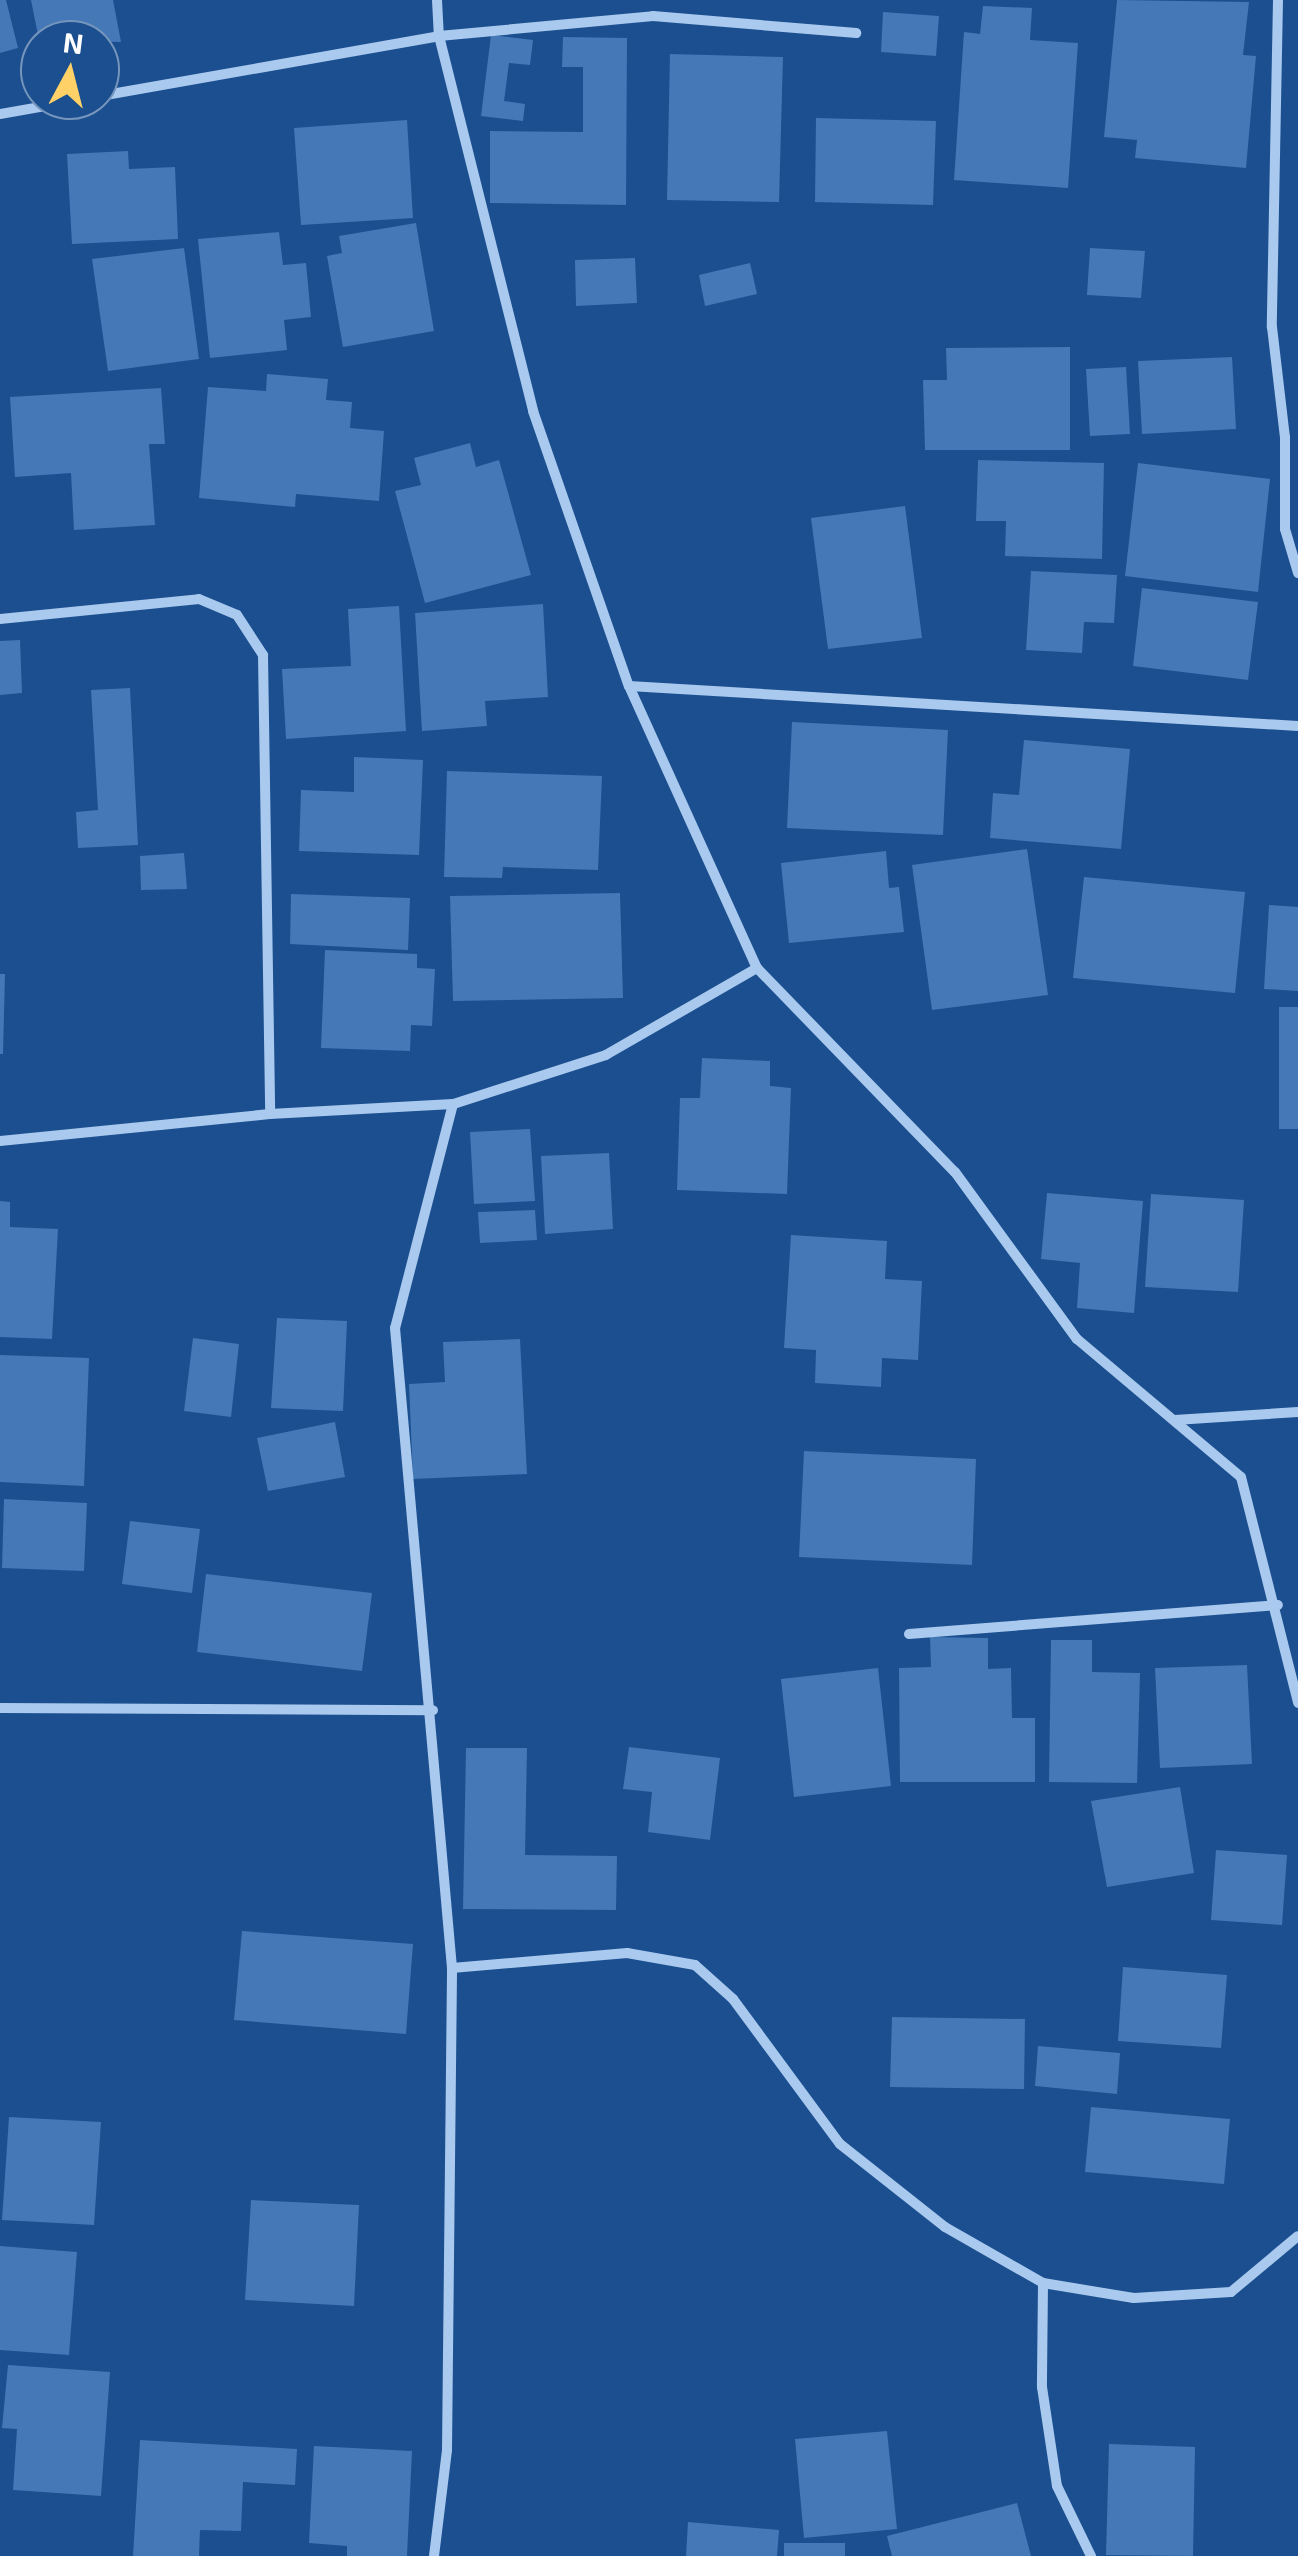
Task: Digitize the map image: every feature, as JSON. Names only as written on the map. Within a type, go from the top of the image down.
[{"type":"street","points":[[437,0],[438,36],[532,412],[629,686],[757,968],[955,1172],[1076,1340],[1240,1477],[1278,1605],[1298,1703]]},
{"type":"street","points":[[1278,0],[1272,327],[1284,437],[1284,529],[1298,573]]},
{"type":"street","points":[[120,92],[438,36],[654,16],[856,33]]},
{"type":"street","points":[[0,619],[199,599],[238,615],[263,655],[270,1114]]},
{"type":"street","points":[[629,686],[1298,726]]},
{"type":"street","points":[[0,1142],[270,1114],[453,1104],[606,1054],[757,968]]},
{"type":"street","points":[[434,2556],[447,2450],[452,1968],[433,1710],[395,1328],[453,1104]]},
{"type":"street","points":[[1175,1420],[1298,1412]]},
{"type":"street","points":[[909,1634],[1278,1605]]},
{"type":"street","points":[[0,1708],[433,1710]]},
{"type":"street","points":[[452,1968],[627,1953],[694,1965],[733,2000],[840,2144],[945,2227],[1043,2283],[1134,2298],[1231,2292],[1298,2236]]},
{"type":"street","points":[[1043,2283],[1042,2386],[1057,2486],[1090,2556]]},
{"type":"building","points":[[0,0],[6,0],[18,48],[0,53]]},
{"type":"building","points":[[31,0],[113,0],[117,20],[35,20]]},
{"type":"building","points":[[1117,0],[1249,2],[1243,55],[1256,56],[1246,168],[1135,158],[1137,140],[1104,137]]},
{"type":"building","points":[[983,6],[1032,8],[1030,40],[1078,43],[1068,188],[954,180],[964,32],[980,34]]},
{"type":"building","points":[[883,12],[939,16],[936,56],[881,52]]},
{"type":"building","points":[[491,35],[533,40],[530,65],[509,63],[504,101],[525,104],[523,121],[481,116]]},
{"type":"building","points":[[563,37],[627,38],[626,205],[490,203],[490,131],[583,132],[583,67],[562,67]]},
{"type":"building","points":[[670,54],[783,57],[779,202],[667,200]]},
{"type":"building","points":[[816,118],[936,121],[933,205],[815,202]]},
{"type":"building","points":[[407,120],[413,218],[301,225],[294,128]]},
{"type":"building","points":[[128,151],[129,169],[175,167],[178,239],[72,244],[67,154]]},
{"type":"building","points":[[416,223],[434,331],[343,347],[327,256],[342,253],[339,236]]},
{"type":"building","points":[[279,232],[283,265],[306,263],[311,317],[284,320],[287,350],[210,358],[198,239]]},
{"type":"building","points":[[184,248],[199,359],[108,371],[92,259]]},
{"type":"building","points":[[1090,248],[1145,251],[1141,298],[1087,295]]},
{"type":"building","points":[[635,258],[637,303],[576,306],[575,260]]},
{"type":"building","points":[[750,263],[757,294],[705,306],[699,275]]},
{"type":"building","points":[[1070,347],[1070,450],[925,450],[923,380],[947,380],[946,348]]},
{"type":"building","points":[[1232,357],[1236,429],[1142,434],[1138,361]]},
{"type":"building","points":[[1126,367],[1130,434],[1090,436],[1086,369]]},
{"type":"building","points":[[267,374],[328,379],[326,400],[352,402],[350,428],[384,431],[379,501],[296,494],[295,507],[199,498],[208,387],[266,391]]},
{"type":"building","points":[[161,388],[165,444],[149,444],[155,525],[74,530],[71,473],[15,477],[10,397]]},
{"type":"building","points":[[470,443],[476,467],[499,460],[531,575],[425,603],[395,491],[421,485],[414,458]]},
{"type":"building","points":[[978,460],[1104,463],[1102,559],[1005,556],[1006,521],[976,521]]},
{"type":"building","points":[[1138,463],[1270,479],[1258,592],[1125,576]]},
{"type":"building","points":[[905,506],[922,638],[828,649],[811,518]]},
{"type":"building","points":[[1031,571],[1117,575],[1114,623],[1084,622],[1082,653],[1026,650]]},
{"type":"building","points":[[1142,588],[1258,602],[1248,680],[1133,666]]},
{"type":"building","points":[[543,604],[548,697],[485,701],[487,726],[422,731],[415,613]]},
{"type":"building","points":[[399,606],[406,731],[286,739],[282,669],[351,666],[348,609]]},
{"type":"building","points":[[20,640],[22,693],[0,695],[0,641]]},
{"type":"building","points":[[130,688],[138,845],[78,848],[76,812],[98,810],[91,690]]},
{"type":"building","points":[[792,722],[948,730],[943,835],[787,828]]},
{"type":"building","points":[[1024,740],[1130,749],[1121,849],[990,838],[993,793],[1019,795]]},
{"type":"building","points":[[354,757],[423,760],[419,855],[299,851],[301,790],[354,792]]},
{"type":"building","points":[[447,771],[602,776],[598,870],[503,867],[502,878],[444,877]]},
{"type":"building","points":[[1027,849],[1048,995],[932,1010],[912,865]]},
{"type":"building","points":[[886,851],[889,888],[899,887],[904,932],[789,943],[781,863]]},
{"type":"building","points":[[184,853],[187,889],[141,890],[140,856]]},
{"type":"building","points":[[1084,877],[1245,892],[1235,993],[1073,978]]},
{"type":"building","points":[[620,893],[623,998],[453,1001],[450,896]]},
{"type":"building","points":[[291,894],[410,898],[408,950],[290,944]]},
{"type":"building","points":[[1269,905],[1298,907],[1298,991],[1264,989]]},
{"type":"building","points":[[325,950],[417,954],[417,968],[435,969],[432,1026],[411,1025],[410,1051],[321,1048]]},
{"type":"building","points":[[0,974],[5,974],[3,1054],[0,1054]]},
{"type":"building","points":[[1279,1007],[1298,1007],[1298,1129],[1279,1129]]},
{"type":"building","points":[[702,1058],[770,1061],[770,1086],[791,1088],[787,1194],[677,1190],[680,1098],[700,1098]]},
{"type":"building","points":[[530,1129],[535,1201],[474,1204],[470,1132]]},
{"type":"building","points":[[609,1153],[613,1229],[545,1234],[541,1156]]},
{"type":"building","points":[[1047,1193],[1143,1201],[1134,1313],[1077,1308],[1080,1263],[1041,1259]]},
{"type":"building","points":[[1151,1194],[1244,1200],[1238,1292],[1145,1287]]},
{"type":"building","points":[[0,1201],[10,1202],[10,1227],[58,1229],[52,1339],[0,1337]]},
{"type":"building","points":[[535,1210],[537,1240],[480,1243],[478,1212]]},
{"type":"building","points":[[791,1235],[887,1241],[885,1279],[922,1281],[918,1360],[882,1358],[881,1387],[815,1383],[816,1350],[784,1348]]},
{"type":"building","points":[[277,1318],[347,1321],[343,1411],[271,1408]]},
{"type":"building","points":[[193,1338],[239,1344],[231,1417],[184,1411]]},
{"type":"building","points":[[520,1339],[527,1474],[413,1479],[409,1384],[445,1382],[443,1342]]},
{"type":"building","points":[[0,1355],[89,1358],[84,1486],[0,1482]]},
{"type":"building","points":[[335,1422],[345,1477],[268,1491],[257,1438]]},
{"type":"building","points":[[804,1451],[976,1459],[972,1565],[799,1557]]},
{"type":"building","points":[[4,1499],[87,1503],[84,1571],[2,1568]]},
{"type":"building","points":[[130,1521],[200,1529],[192,1593],[122,1584]]},
{"type":"building","points":[[206,1574],[372,1593],[362,1671],[197,1652]]},
{"type":"building","points":[[930,1637],[988,1638],[988,1669],[1011,1668],[1012,1718],[1035,1718],[1035,1782],[900,1782],[899,1668],[931,1667]]},
{"type":"building","points":[[1051,1640],[1092,1640],[1092,1672],[1140,1673],[1137,1783],[1049,1782]]},
{"type":"building","points":[[1247,1665],[1252,1764],[1160,1768],[1155,1668]]},
{"type":"building","points":[[878,1668],[891,1786],[794,1797],[781,1679]]},
{"type":"building","points":[[629,1747],[720,1758],[710,1840],[648,1832],[652,1792],[623,1789]]},
{"type":"building","points":[[466,1748],[527,1748],[525,1855],[617,1856],[616,1910],[463,1909]]},
{"type":"building","points":[[1180,1787],[1194,1873],[1107,1887],[1091,1801]]},
{"type":"building","points":[[1216,1850],[1287,1855],[1282,1925],[1211,1920]]},
{"type":"building","points":[[242,1931],[413,1944],[406,2034],[234,2020]]},
{"type":"building","points":[[1123,1967],[1227,1975],[1221,2048],[1118,2041]]},
{"type":"building","points":[[892,2017],[1025,2019],[1024,2089],[890,2087]]},
{"type":"building","points":[[1038,2046],[1120,2053],[1117,2094],[1035,2086]]},
{"type":"building","points":[[1091,2107],[1230,2119],[1224,2184],[1085,2172]]},
{"type":"building","points":[[9,2117],[101,2122],[94,2225],[2,2220]]},
{"type":"building","points":[[251,2200],[359,2205],[354,2306],[245,2300]]},
{"type":"building","points":[[0,2246],[77,2252],[69,2355],[0,2350]]},
{"type":"building","points":[[8,2365],[110,2372],[101,2496],[13,2490],[17,2429],[2,2428]]},
{"type":"building","points":[[887,2431],[897,2529],[804,2538],[795,2439]]},
{"type":"building","points":[[140,2440],[297,2449],[295,2485],[243,2482],[241,2531],[200,2530],[199,2556],[133,2556]]},
{"type":"building","points":[[1109,2444],[1195,2447],[1193,2556],[1106,2555]]},
{"type":"building","points":[[314,2446],[412,2451],[407,2556],[347,2556],[347,2546],[309,2543]]},
{"type":"building","points":[[1017,2503],[1031,2556],[892,2556],[887,2536]]},
{"type":"building","points":[[688,2522],[779,2530],[777,2556],[686,2556]]},
{"type":"building","points":[[784,2543],[845,2543],[845,2556],[784,2556]]}]
